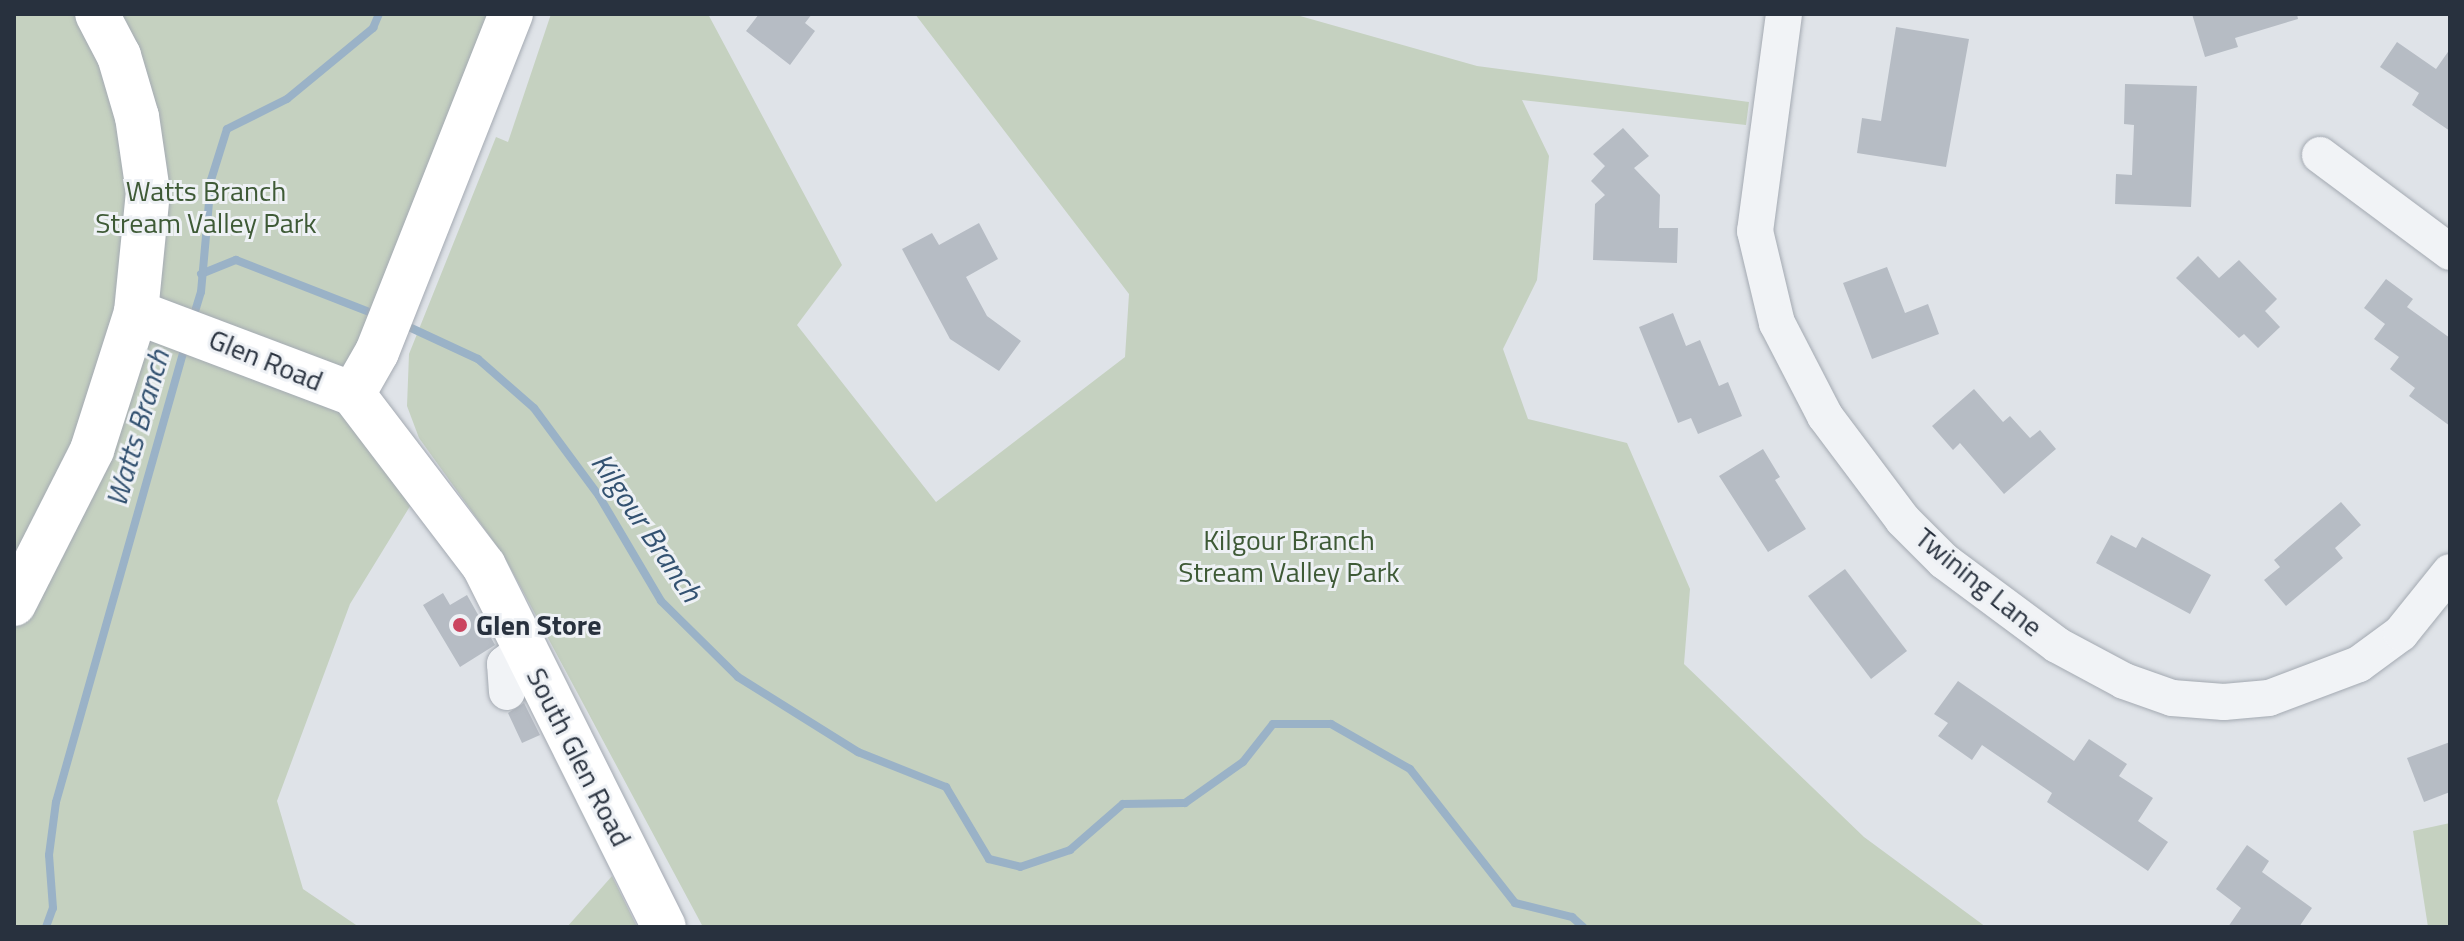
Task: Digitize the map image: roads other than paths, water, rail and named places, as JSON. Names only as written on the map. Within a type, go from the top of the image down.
[{"type":"main road","points":[[14,604],[92,450],[152,317],[148,192],[124,71],[97,14]]},
{"type":"main road","name":"Glen Road","points":[[152,317],[238,346],[353,394],[377,352],[511,14]]},
{"type":"main road","name":"South Glen Road","points":[[353,394],[484,566],[664,927]]},
{"type":"street","name":"Twining Lane","points":[[1784,14],[1755,231],[1777,323],[1825,416],[1903,520],[1944,561],[2057,645],[2124,681],[2172,698],[2224,702],[2269,698],[2359,664],[2401,633],[2450,572]]},
{"type":"street","points":[[2320,155],[2450,252]]},
{"type":"street","points":[[507,692],[505,664],[525,649]]},
{"type":"waterway","name":"Watts Branch","points":[[193,318],[201,292],[211,180],[227,129],[287,99],[373,28],[379,14]]},
{"type":"waterway","name":"Kilgour Branch","points":[[201,274],[236,260],[367,311]]},
{"type":"waterway","name":"Kilgour Branch","points":[[409,327],[478,359],[534,408],[599,496],[661,601],[738,677],[858,752],[946,787],[989,859],[1020,867],[1070,850],[1123,804],[1185,803],[1243,762],[1273,724],[1331,724],[1410,769],[1515,903],[1572,917],[1583,927]]},
{"type":"waterway","name":"Watts Branch","points":[[46,927],[53,908],[49,855],[56,802],[186,343]]},
{"type":"place","name":"Glen Store","points":[[460,625]]},
{"type":"park label","name":"Watts Branch Stream Valley Park","points":[[206,207]]},
{"type":"park label","name":"Kilgour Branch Stream Valley Park","points":[[1289,556]]}]
